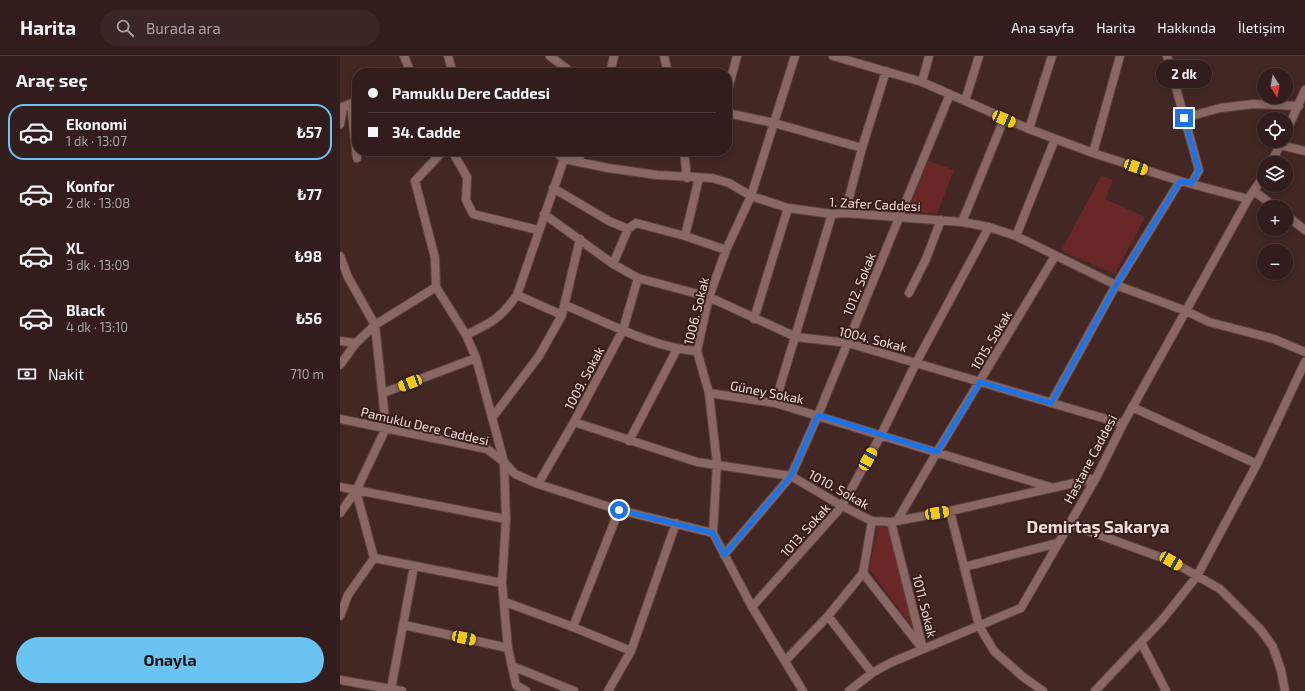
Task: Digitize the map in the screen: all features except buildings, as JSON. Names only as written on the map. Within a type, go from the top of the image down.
[{"type":"street","points":[[404,56],[409,68]]},
{"type":"street","points":[[448,56],[452,68]]},
{"type":"street","points":[[550,56],[559,68]]},
{"type":"street","points":[[611,68],[614,56]]},
{"type":"street","points":[[664,56],[667,68]]},
{"type":"street","points":[[732,74],[737,56]]},
{"type":"street","name":"1006. Sokak","points":[[713,533],[717,464],[709,393],[697,351],[709,297],[726,250],[751,196],[795,56]]},
{"type":"street","points":[[833,56],[845,57],[922,82],[1004,119],[1093,153],[1180,181],[1248,199]]},
{"type":"street","points":[[922,82],[929,56]]},
{"type":"street","points":[[965,101],[979,56]]},
{"type":"street","points":[[1029,129],[1052,56]]},
{"type":"street","points":[[1093,153],[1120,56]]},
{"type":"street","points":[[1167,56],[1199,170],[1192,183]]},
{"type":"street","points":[[845,213],[862,148],[886,71]]},
{"type":"street","points":[[1293,117],[1305,90]]},
{"type":"street","name":"1012. Sokak","points":[[724,555],[791,476],[848,343],[950,94]]},
{"type":"street","points":[[340,124],[341,108],[352,104]]},
{"type":"street","points":[[1184,118],[1220,108],[1254,104],[1298,106]]},
{"type":"street","points":[[732,114],[774,123],[862,148]]},
{"type":"street","points":[[962,222],[1004,119]]},
{"type":"street","points":[[1016,236],[1055,139]]},
{"type":"street","points":[[1293,147],[1305,151]]},
{"type":"street","points":[[438,156],[415,181],[435,258],[436,287],[466,334],[476,358],[504,462],[506,519],[502,583],[505,602],[508,648],[516,688],[526,691]]},
{"type":"street","points":[[455,156],[467,177],[466,200],[472,214],[538,230]]},
{"type":"street","name":"1. Zafer Caddesi","points":[[561,156],[564,159],[578,162],[650,174],[687,178],[712,178],[729,183],[751,196],[788,208],[832,214],[845,213],[941,220],[988,227],[1016,236],[1116,285],[1186,311],[1209,322],[1274,339],[1305,352]]},
{"type":"street","points":[[578,162],[580,156]]},
{"type":"street","points":[[685,156],[687,178]]},
{"type":"street","points":[[466,334],[490,323],[506,312],[517,294],[538,230],[564,159]]},
{"type":"street","points":[[685,236],[699,178]]},
{"type":"street","points":[[1051,403],[1116,285],[1180,181]]},
{"type":"street","name":"Hastane Caddesi","points":[[849,691],[872,673],[923,649],[1021,608],[1096,478],[1123,424],[1248,199],[1257,186]]},
{"type":"street","points":[[553,188],[609,221],[628,229]]},
{"type":"street","points":[[1254,191],[1266,200]]},
{"type":"street","points":[[754,319],[788,208]]},
{"type":"street","name":"1004. Sokak","points":[[544,214],[613,264],[638,278],[709,297],[796,337],[848,343],[1123,424]]},
{"type":"street","points":[[775,403],[832,214]]},
{"type":"street","points":[[909,294],[926,259],[941,220]]},
{"type":"street","points":[[1293,221],[1305,230]]},
{"type":"street","points":[[613,264],[628,229],[636,223],[685,236],[726,250]]},
{"type":"street","name":"1013. Sokak","points":[[752,607],[842,506],[881,435],[916,363],[988,227]]},
{"type":"street","points":[[492,418],[539,356],[562,316],[580,239]]},
{"type":"street","points":[[340,256],[348,277],[375,324],[386,428],[356,491],[340,514]]},
{"type":"street","name":"1015. Sokak","points":[[895,520],[1055,256]]},
{"type":"street","name":"1009. Sokak","points":[[538,484],[574,422],[623,330],[638,278]]},
{"type":"street","points":[[340,365],[356,343],[375,324],[436,287]]},
{"type":"street","points":[[517,294],[562,316]]},
{"type":"street","points":[[565,305],[623,330],[677,350],[697,351]]},
{"type":"street","points":[[340,341],[356,343]]},
{"type":"street","points":[[629,440],[677,350]]},
{"type":"street","points":[[383,394],[476,358]]},
{"type":"street","points":[[1094,691],[1162,620],[1197,576],[1257,464],[1305,362]]},
{"type":"street","name":"Güney Sokak","points":[[709,393],[775,403],[1050,487]]},
{"type":"street","points":[[1132,408],[1257,464]]},
{"type":"street","name":"Pamuklu Dere Caddesi","points":[[340,419],[487,449],[504,462],[515,474],[538,484],[619,510],[713,533]]},
{"type":"street","name":"1010. Sokak","points":[[574,422],[697,462],[791,476],[842,506],[872,521],[895,520],[950,511],[1050,487],[1096,478]]},
{"type":"street","points":[[340,487],[506,519]]},
{"type":"street","points":[[356,491],[374,558]]},
{"type":"street","points":[[573,626],[619,510]]},
{"type":"street","points":[[950,511],[979,626],[994,651],[1022,676],[1043,691]]},
{"type":"street","name":"1011. Sokak","points":[[895,520],[923,649]]},
{"type":"street","points":[[785,661],[828,616],[863,573],[872,521]]},
{"type":"street","points":[[608,691],[631,650],[676,523]]},
{"type":"street","points":[[1069,524],[1171,561],[1220,590],[1261,630],[1272,647],[1281,670],[1285,691]]},
{"type":"street","points":[[713,533],[752,607],[803,691]]},
{"type":"street","points":[[964,567],[1058,543]]},
{"type":"street","points":[[374,558],[502,583]]},
{"type":"street","points":[[340,616],[348,595],[374,558]]},
{"type":"street","points":[[391,689],[414,566]]},
{"type":"street","name":"1011. Sokak","points":[[863,573],[923,649]]},
{"type":"street","points":[[505,602],[573,626],[631,650]]},
{"type":"street","points":[[828,616],[872,673]]},
{"type":"street","points":[[404,625],[508,648]]},
{"type":"street","points":[[1142,642],[1166,691]]},
{"type":"street","points":[[512,666],[574,691]]},
{"type":"street","points":[[340,680],[402,691]]},
{"type":"shaded area","points":[[928,161],[954,170],[937,214],[907,211]]},
{"type":"shaded area","points":[[1101,176],[1113,180],[1105,199],[1145,217],[1115,274],[1061,251]]},
{"type":"shaded area","points":[[878,525],[890,529],[913,628],[869,569]]},
{"type":"district","name":"Demirtaş Sakarya","points":[[1098,527]]},
{"type":"route","points":[[619,510],[713,533],[724,555],[791,476],[818,415],[937,452],[980,382],[1051,403],[1116,285],[1180,181],[1192,183],[1199,170],[1184,118]]}]
